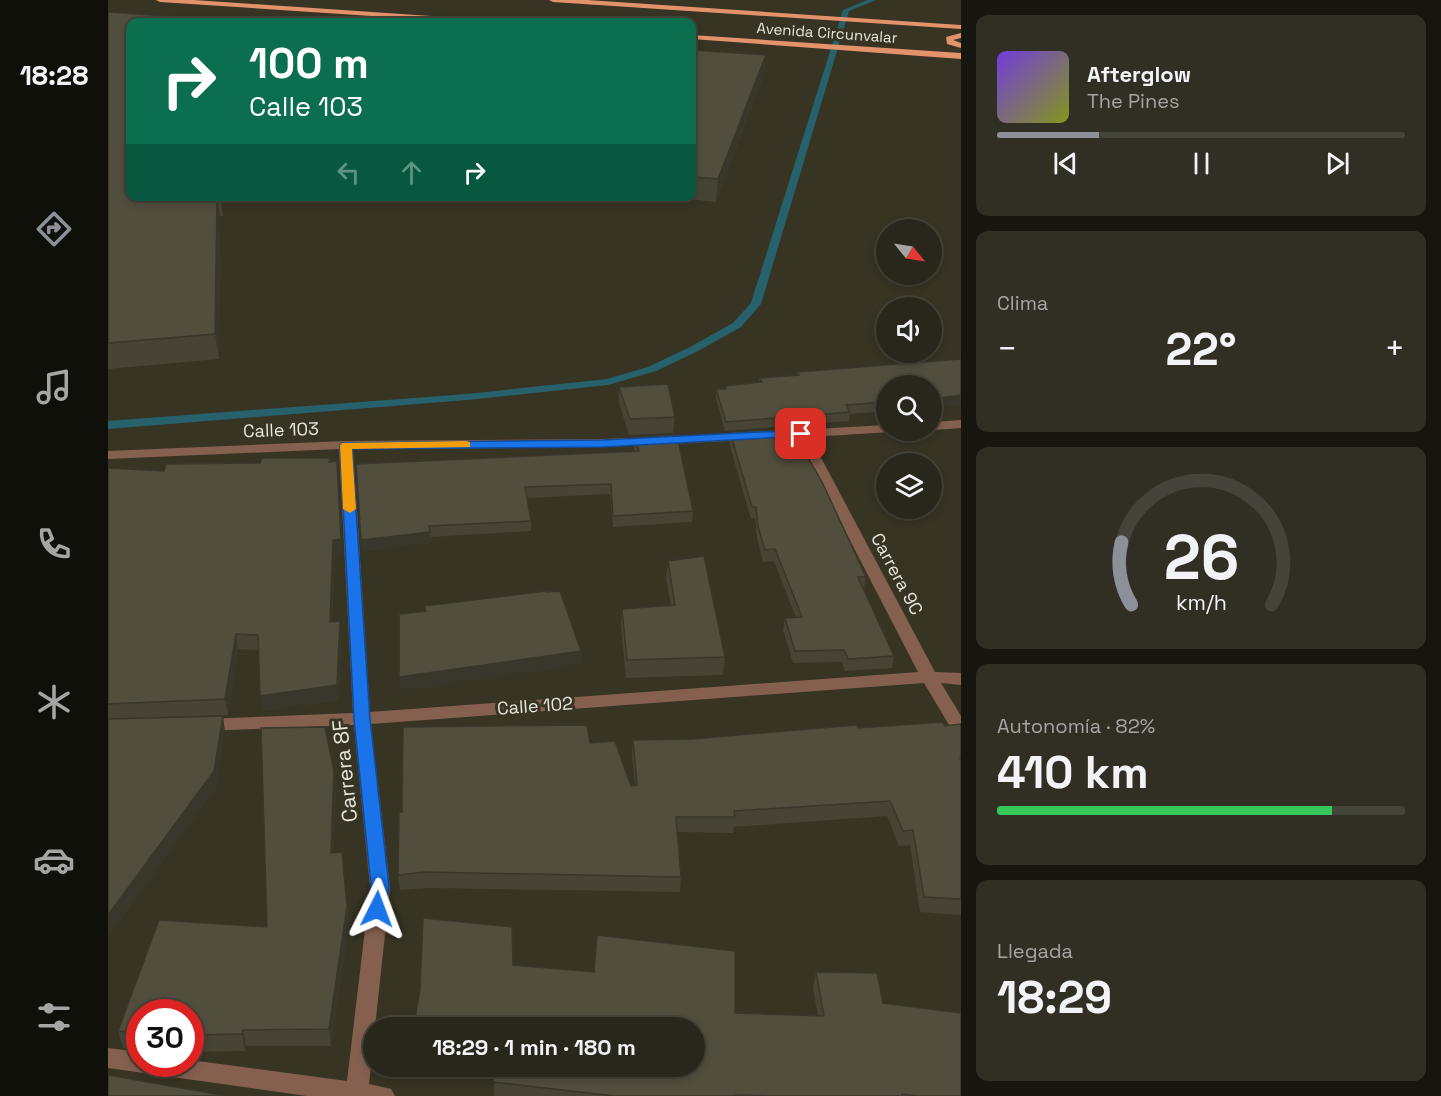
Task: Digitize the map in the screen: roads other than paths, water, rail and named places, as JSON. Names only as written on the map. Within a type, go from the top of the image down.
[{"type":"highway","points":[[160,0],[430,18]]},
{"type":"highway","name":"Avenida Circunvalar","points":[[553,0],[961,27]]},
{"type":"highway","points":[[961,35],[949,39],[950,42],[961,46]]},
{"type":"highway","name":"Avenida Circunvalar","points":[[696,37],[961,56]]},
{"type":"street","points":[[942,425],[961,424]]},
{"type":"street","name":"Calle 103","points":[[108,454],[346,445],[603,443],[876,430]]},
{"type":"street","name":"Carrera 9C","points":[[801,434],[929,677],[961,731]]},
{"type":"street","name":"Carrera 8F","points":[[346,445],[362,719],[380,886],[357,1091]]},
{"type":"street","name":"Calle 102","points":[[185,725],[362,719],[929,677],[961,679]]},
{"type":"street","points":[[108,1058],[126,1060]]},
{"type":"street","points":[[204,1071],[383,1096]]},
{"type":"waterway","points":[[108,425],[467,397],[608,382],[652,369],[694,349],[737,325],[756,304],[846,10],[873,0]]}]
